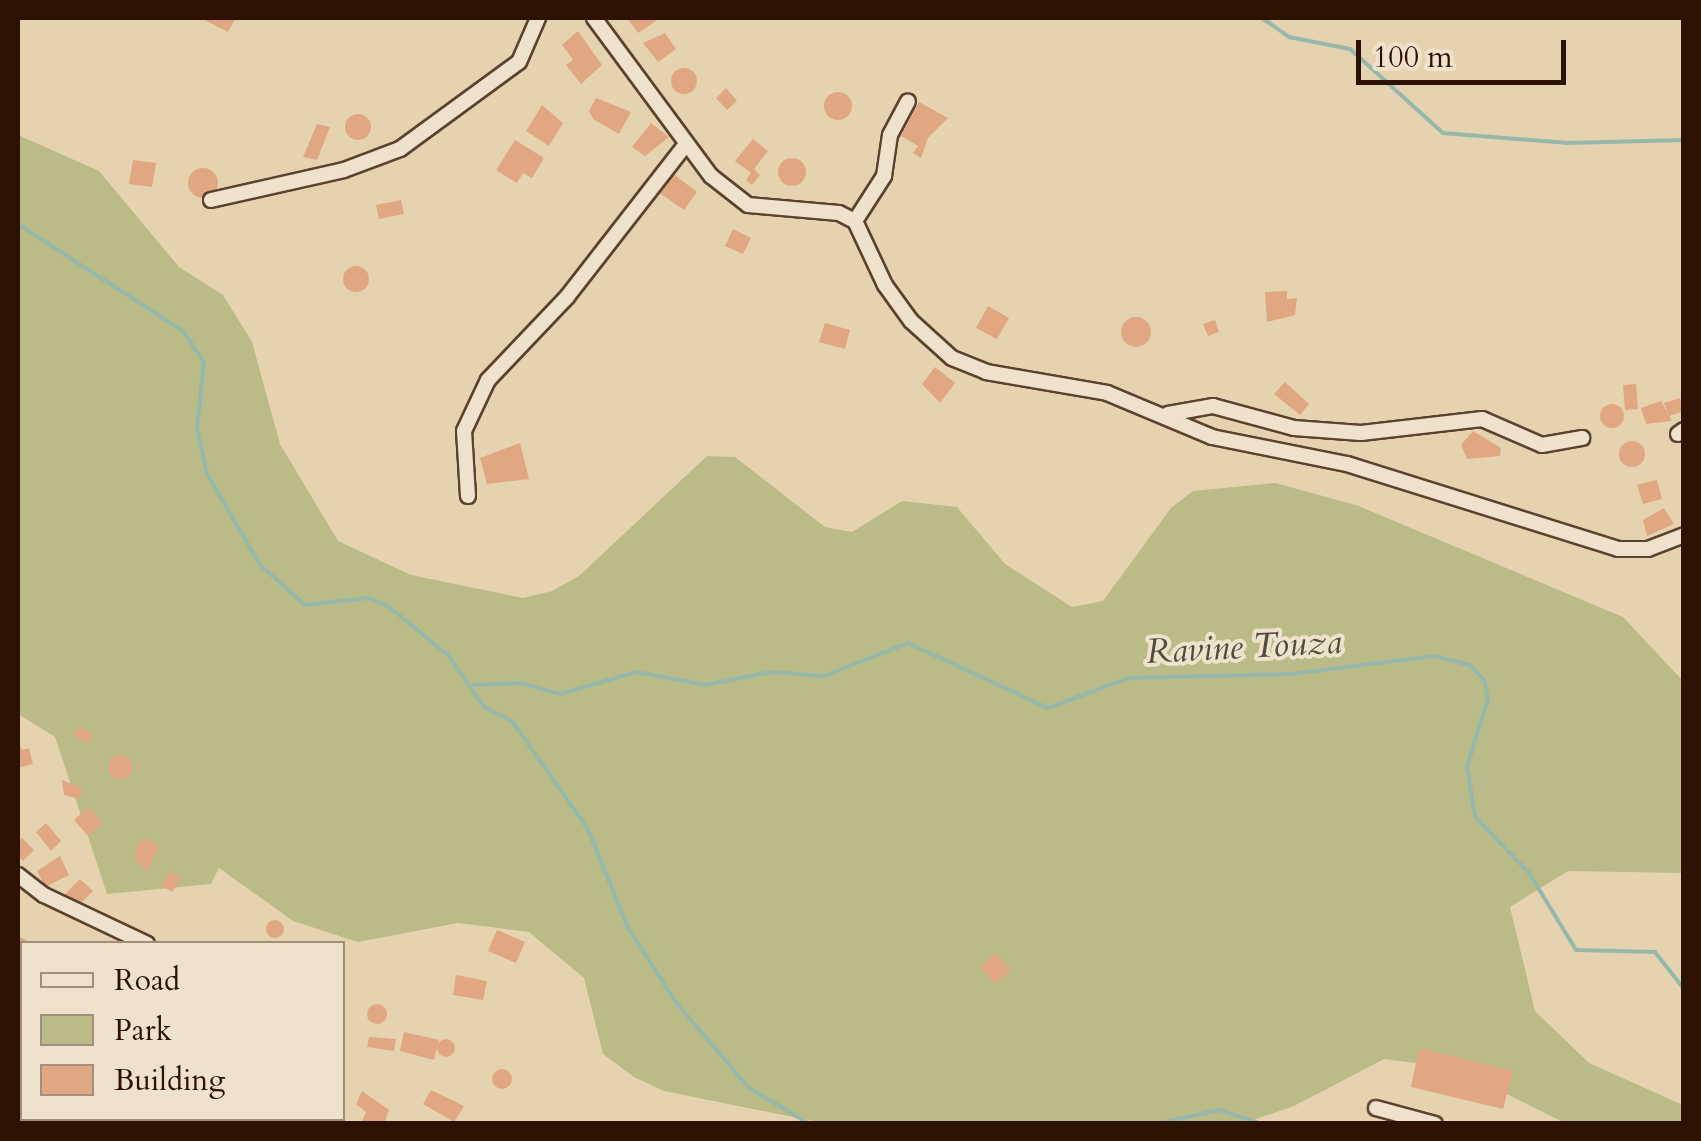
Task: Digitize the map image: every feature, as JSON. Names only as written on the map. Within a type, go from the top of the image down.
[{"type":"street","points":[[211,200],[344,170],[400,149],[518,62],[538,18]]},
{"type":"street","points":[[594,18],[711,176],[748,205],[839,213],[855,221],[885,286],[952,358],[986,372],[1106,392],[1168,414],[1212,437],[1347,464],[1618,548],[1648,549],[1684,536]]},
{"type":"street","points":[[855,221],[884,176],[890,136],[908,101]]},
{"type":"street","points":[[468,496],[464,430],[488,380],[567,297],[686,144]]},
{"type":"street","points":[[1168,414],[1213,406],[1294,428],[1361,433],[1482,419],[1542,445],[1582,438]]},
{"type":"street","points":[[18,874],[44,894],[140,941]]},
{"type":"street","points":[[1376,1108],[1435,1124]]},
{"type":"green space","points":[[18,135],[99,171],[179,267],[223,295],[252,342],[280,444],[338,541],[411,575],[523,598],[552,591],[579,576],[707,456],[735,457],[825,527],[852,532],[902,501],[957,507],[1005,564],[1072,607],[1103,601],[1171,508],[1193,491],[1275,483],[1356,505],[1623,617],[1683,681],[1683,873],[1568,871],[1510,907],[1535,1011],[1589,1063],[1683,1105],[1683,1123],[1565,1123],[1455,1068],[1384,1059],[1294,1106],[1244,1123],[823,1123],[664,1091],[634,1077],[603,1054],[584,978],[529,932],[458,923],[358,942],[293,921],[219,868],[211,884],[107,894],[55,737],[18,714]]},
{"type":"building","points":[[201,18],[236,18],[228,32]]},
{"type":"building","points":[[627,18],[654,18],[656,21],[638,33]]},
{"type":"building","points":[[578,31],[602,65],[581,84],[566,65],[573,60],[562,45]]},
{"type":"building","points":[[665,33],[676,49],[658,62],[643,43]]},
{"type":"building","points":[[684,68],[693,72],[697,81],[693,90],[684,94],[675,90],[671,81],[675,72]]},
{"type":"building","points":[[726,88],[737,101],[727,110],[716,98]]},
{"type":"building","points":[[838,92],[848,96],[852,106],[848,116],[838,120],[828,116],[824,106],[828,96]]},
{"type":"building","points":[[596,98],[631,112],[619,134],[593,119],[589,111]]},
{"type":"building","points":[[919,102],[948,118],[928,138],[921,158],[913,153],[918,146],[901,136]]},
{"type":"building","points":[[542,105],[563,123],[549,146],[526,131]]},
{"type":"building","points":[[358,114],[367,118],[371,127],[367,136],[358,140],[349,136],[345,127],[349,118]]},
{"type":"building","points":[[651,123],[669,137],[645,156],[632,147]]},
{"type":"building","points":[[317,124],[330,127],[317,160],[303,157]]},
{"type":"building","points":[[753,139],[768,151],[754,169],[760,175],[752,185],[746,180],[751,173],[735,161]]},
{"type":"building","points":[[515,140],[544,158],[532,178],[523,173],[517,183],[496,170]]},
{"type":"building","points":[[792,158],[802,162],[806,172],[802,182],[792,186],[782,182],[778,172],[782,162]]},
{"type":"building","points":[[133,160],[156,163],[152,187],[129,184]]},
{"type":"building","points":[[203,168],[213,173],[218,183],[213,193],[203,198],[193,193],[188,183],[193,173]]},
{"type":"building","points":[[672,173],[697,192],[684,210],[658,192]]},
{"type":"building","points":[[401,200],[404,214],[379,219],[376,205]]},
{"type":"building","points":[[733,229],[751,238],[743,254],[725,246]]},
{"type":"building","points":[[356,266],[365,270],[369,279],[365,288],[356,292],[347,288],[343,279],[347,270]]},
{"type":"building","points":[[1287,291],[1287,299],[1297,298],[1295,315],[1267,322],[1265,292]]},
{"type":"building","points":[[988,306],[1009,318],[997,339],[976,328]]},
{"type":"building","points":[[1136,317],[1147,321],[1151,332],[1147,343],[1136,347],[1125,343],[1121,332],[1125,321]]},
{"type":"building","points":[[1215,320],[1219,332],[1208,336],[1203,324]]},
{"type":"building","points":[[825,323],[850,330],[845,349],[819,342]]},
{"type":"building","points":[[935,367],[955,383],[940,403],[922,384]]},
{"type":"building","points":[[1285,382],[1309,404],[1300,415],[1274,394]]},
{"type":"building","points":[[1636,384],[1638,409],[1625,410],[1623,385]]},
{"type":"building","points":[[1680,398],[1684,411],[1669,416],[1664,403]]},
{"type":"building","points":[[1661,401],[1672,421],[1646,424],[1641,408]]},
{"type":"building","points":[[1612,404],[1621,407],[1621,425],[1612,428],[1603,425],[1600,416],[1603,407]]},
{"type":"building","points":[[1473,431],[1501,448],[1500,456],[1467,459],[1461,445]]},
{"type":"building","points":[[1632,441],[1641,445],[1645,454],[1641,463],[1632,467],[1623,463],[1619,454],[1623,445]]},
{"type":"building","points":[[520,443],[529,479],[487,484],[480,458]]},
{"type":"building","points":[[1657,480],[1662,499],[1643,504],[1637,485]]},
{"type":"building","points":[[1664,508],[1674,524],[1647,536],[1643,520]]},
{"type":"building","points":[[79,726],[93,735],[87,744],[73,734]]},
{"type":"building","points":[[18,740],[22,750],[29,748],[33,764],[18,768]]},
{"type":"building","points":[[120,755],[132,767],[120,779],[108,767]]},
{"type":"building","points":[[62,780],[82,788],[80,799],[64,795]]},
{"type":"building","points":[[88,807],[103,823],[88,836],[74,820]]},
{"type":"building","points":[[46,823],[61,841],[51,851],[36,832]]},
{"type":"building","points":[[21,837],[34,850],[23,861],[18,855]]},
{"type":"building","points":[[145,838],[159,847],[147,871],[135,859],[137,842]]},
{"type":"building","points":[[60,856],[69,875],[45,887],[37,871]]},
{"type":"building","points":[[170,871],[181,878],[172,892],[161,885]]},
{"type":"building","points":[[80,879],[93,891],[79,905],[64,895]]},
{"type":"building","points":[[275,920],[284,929],[275,938],[266,929]]},
{"type":"building","points":[[497,930],[525,942],[516,963],[488,951]]},
{"type":"building","points":[[996,953],[1011,971],[995,984],[980,967]]},
{"type":"building","points":[[456,975],[487,981],[483,1000],[453,995]]},
{"type":"building","points":[[377,1004],[387,1014],[377,1024],[367,1014]]},
{"type":"building","points":[[404,1032],[439,1040],[434,1060],[400,1051]]},
{"type":"building","points":[[369,1037],[396,1039],[394,1051],[367,1047]]},
{"type":"building","points":[[446,1039],[455,1048],[446,1057],[437,1048]]},
{"type":"building","points":[[1419,1048],[1513,1071],[1503,1109],[1411,1087]]},
{"type":"building","points":[[502,1069],[512,1079],[502,1089],[492,1079]]},
{"type":"building","points":[[431,1090],[464,1106],[454,1122],[423,1104]]},
{"type":"building","points":[[362,1091],[389,1110],[384,1124],[361,1124],[366,1112],[356,1104]]},
{"type":"building","points":[[114,1121],[115,1124],[75,1124]]},
{"type":"waterway","points":[[1262,18],[1289,37],[1350,49],[1443,133],[1566,143],[1684,140]]},
{"type":"waterway","name":"Ravine Touza","points":[[18,224],[183,331],[204,362],[197,428],[207,474],[260,565],[305,605],[369,598],[389,607],[448,655],[484,707],[512,721],[588,829],[627,926],[675,1001],[748,1087],[809,1124]]},
{"type":"waterway","name":"Ravine Touza","points":[[473,685],[521,683],[560,694],[636,672],[706,685],[771,672],[824,676],[908,643],[1048,708],[1129,678],[1291,674],[1434,656],[1470,665],[1484,680],[1488,699],[1467,767],[1475,817],[1529,873],[1576,950],[1655,952],[1684,989]]},
{"type":"waterway","points":[[1155,1124],[1220,1110],[1262,1124]]}]
